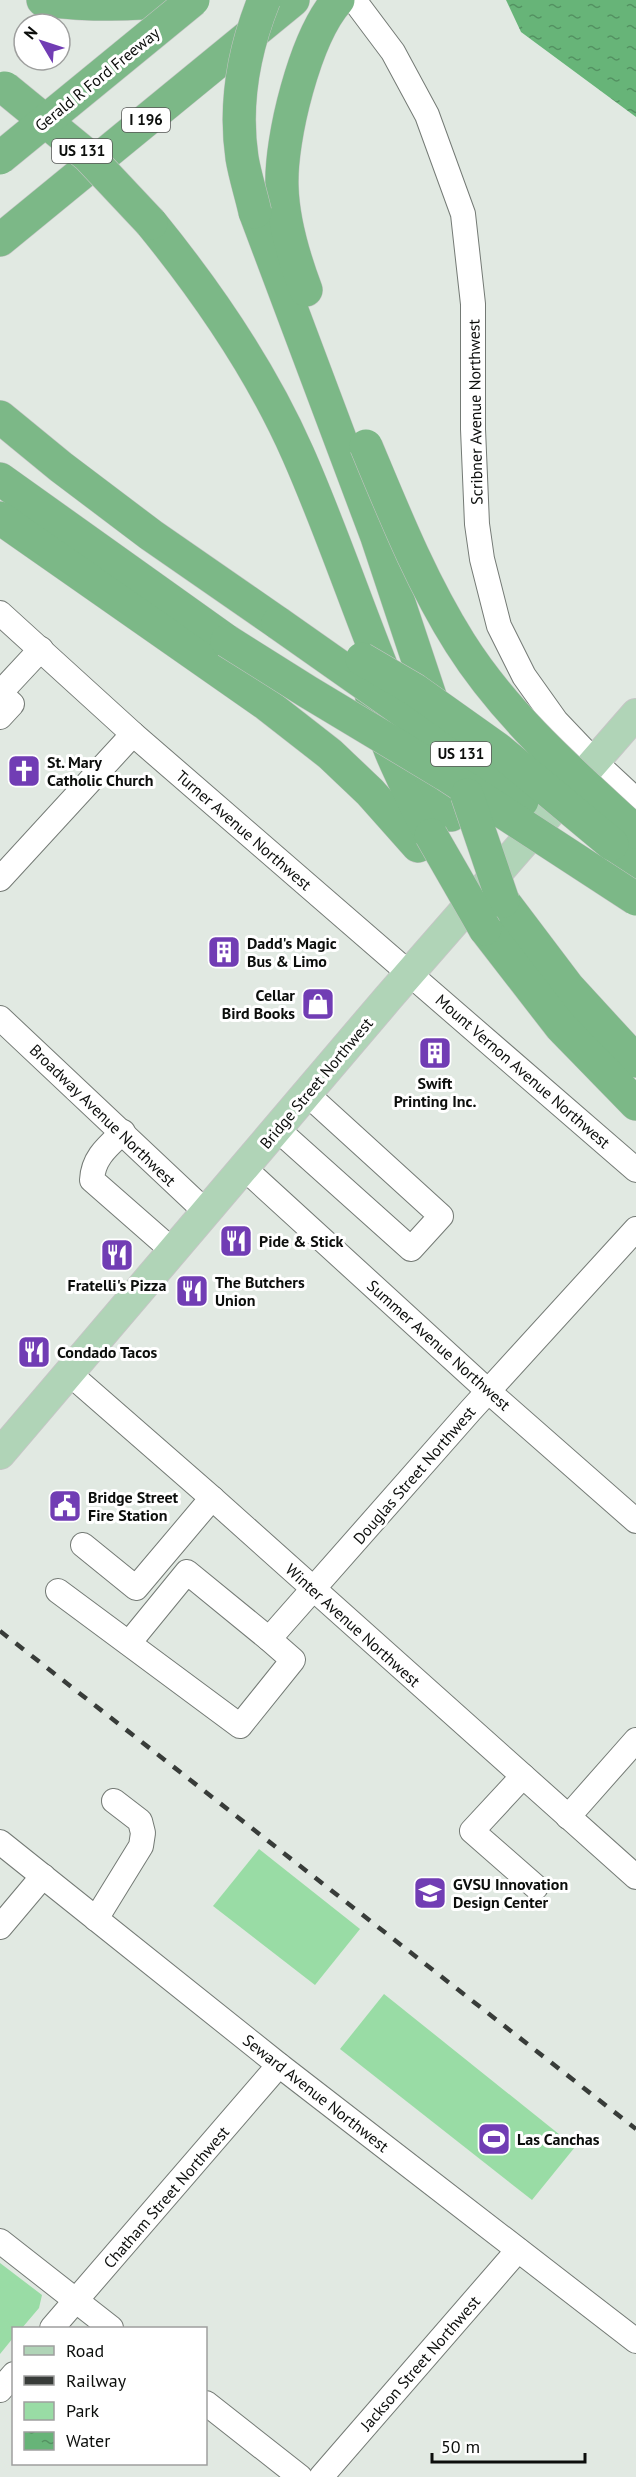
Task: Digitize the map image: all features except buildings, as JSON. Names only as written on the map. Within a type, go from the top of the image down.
[{"type":"highway","points":[[43,0],[85,4],[126,4],[172,0]]},
{"type":"highway","name":"Gerald R Ford Freeway","points":[[0,158],[194,0]]},
{"type":"highway","points":[[264,0],[255,24],[242,75],[239,112],[242,159],[255,212],[377,537],[440,725],[442,823],[485,929],[524,956],[600,1024],[636,1061]]},
{"type":"highway","name":"I 196","points":[[0,240],[293,0]]},
{"type":"highway","points":[[338,0],[313,43],[294,99],[285,142],[282,187],[287,225],[298,268],[366,446],[410,550],[435,601],[461,645],[508,707],[556,758],[636,832]]},
{"type":"highway","name":"US 131","points":[[2,87],[88,156],[151,223],[213,304],[264,388],[298,454],[347,575],[370,694],[405,784],[442,823]]},
{"type":"highway","name":"US 131","points":[[0,417],[61,467],[151,535],[413,718],[521,800],[636,898]]},
{"type":"highway","points":[[0,479],[268,668],[446,775],[636,898]]},
{"type":"highway","points":[[0,518],[275,711],[330,754],[362,784],[442,823],[503,901],[524,956],[569,1035],[636,1104]]},
{"type":"highway","points":[[278,623],[372,664],[415,690],[498,749],[636,864]]},
{"type":"main road","name":"Bridge Street Northwest","points":[[0,1454],[410,973],[636,714]]},
{"type":"street","name":"Scribner Avenue Northwest","points":[[354,0],[393,52],[427,115],[463,214],[473,304],[473,429],[477,524],[482,559],[497,618],[524,676],[556,721],[636,800]]},
{"type":"street","name":"Turner Avenue Northwest","points":[[0,613],[133,734],[410,973]]},
{"type":"street","points":[[0,717],[12,704],[0,693],[41,649]]},
{"type":"street","points":[[0,879],[133,734]]},
{"type":"street","name":"Mount Vernon Avenue Northwest","points":[[410,973],[636,1170]]},
{"type":"street","name":"Broadway Avenue Northwest","points":[[0,1018],[206,1212]]},
{"type":"street","points":[[277,1129],[411,1250],[441,1216],[307,1094]]},
{"type":"street","points":[[123,1132],[102,1151],[93,1167],[92,1180],[173,1251]]},
{"type":"street","name":"Summer Avenue Northwest","points":[[244,1168],[488,1391],[636,1521]]},
{"type":"street","name":"Douglas Street Northwest","points":[[268,1639],[488,1391],[636,1229]]},
{"type":"street","name":"Winter Avenue Northwest","points":[[70,1374],[636,1877]]},
{"type":"street","points":[[83,1545],[136,1588],[212,1498]]},
{"type":"street","points":[[58,1591],[240,1726],[293,1660],[187,1572],[129,1643]]},
{"type":"street","points":[[568,1816],[636,1740]]},
{"type":"street","points":[[523,1776],[472,1831],[536,1887]]},
{"type":"street","points":[[96,1919],[141,1845],[143,1833],[141,1821],[114,1801]]},
{"type":"street","name":"Seward Avenue Northwest","points":[[0,1842],[279,2065],[636,2341]]},
{"type":"street","points":[[0,1927],[43,1876]]},
{"type":"street","name":"Chatham Street Northwest","points":[[53,2327],[279,2065]]},
{"type":"street","points":[[0,2241],[110,2327]]},
{"type":"street","name":"Jackson Street Northwest","points":[[321,2477],[518,2250]]},
{"type":"street","points":[[0,2390],[12,2376]]},
{"type":"street","points":[[207,2404],[300,2477]]},
{"type":"green space","points":[[259,1849],[360,1929],[315,1985],[213,1906]]},
{"type":"green space","points":[[384,1994],[575,2147],[532,2200],[340,2049]]},
{"type":"green space","points":[[0,2263],[42,2295],[39,2308],[23,2327],[12,2327],[12,2339],[0,2354]]},
{"type":"water","points":[[506,0],[636,0],[636,117],[521,32]]},
{"type":"railway","points":[[0,1631],[636,2129]]},
{"type":"place","name":"St. Mary Catholic Church","points":[[24,771]]},
{"type":"place","name":"Dadd's Magic Bus & Limo","points":[[224,952]]},
{"type":"place","name":"Cellar Bird Books","points":[[318,1004]]},
{"type":"place","name":"Swift Printing Inc.","points":[[435,1053]]},
{"type":"place","name":"Pide & Stick","points":[[236,1241]]},
{"type":"place","name":"Fratelli's Pizza","points":[[117,1255]]},
{"type":"place","name":"The Butchers Union","points":[[192,1291]]},
{"type":"place","name":"Condado Tacos","points":[[34,1352]]},
{"type":"place","name":"Bridge Street Fire Station","points":[[65,1506]]},
{"type":"place","name":"GVSU Innovation Design Center","points":[[430,1893]]},
{"type":"place","name":"Las Canchas","points":[[494,2139]]}]
